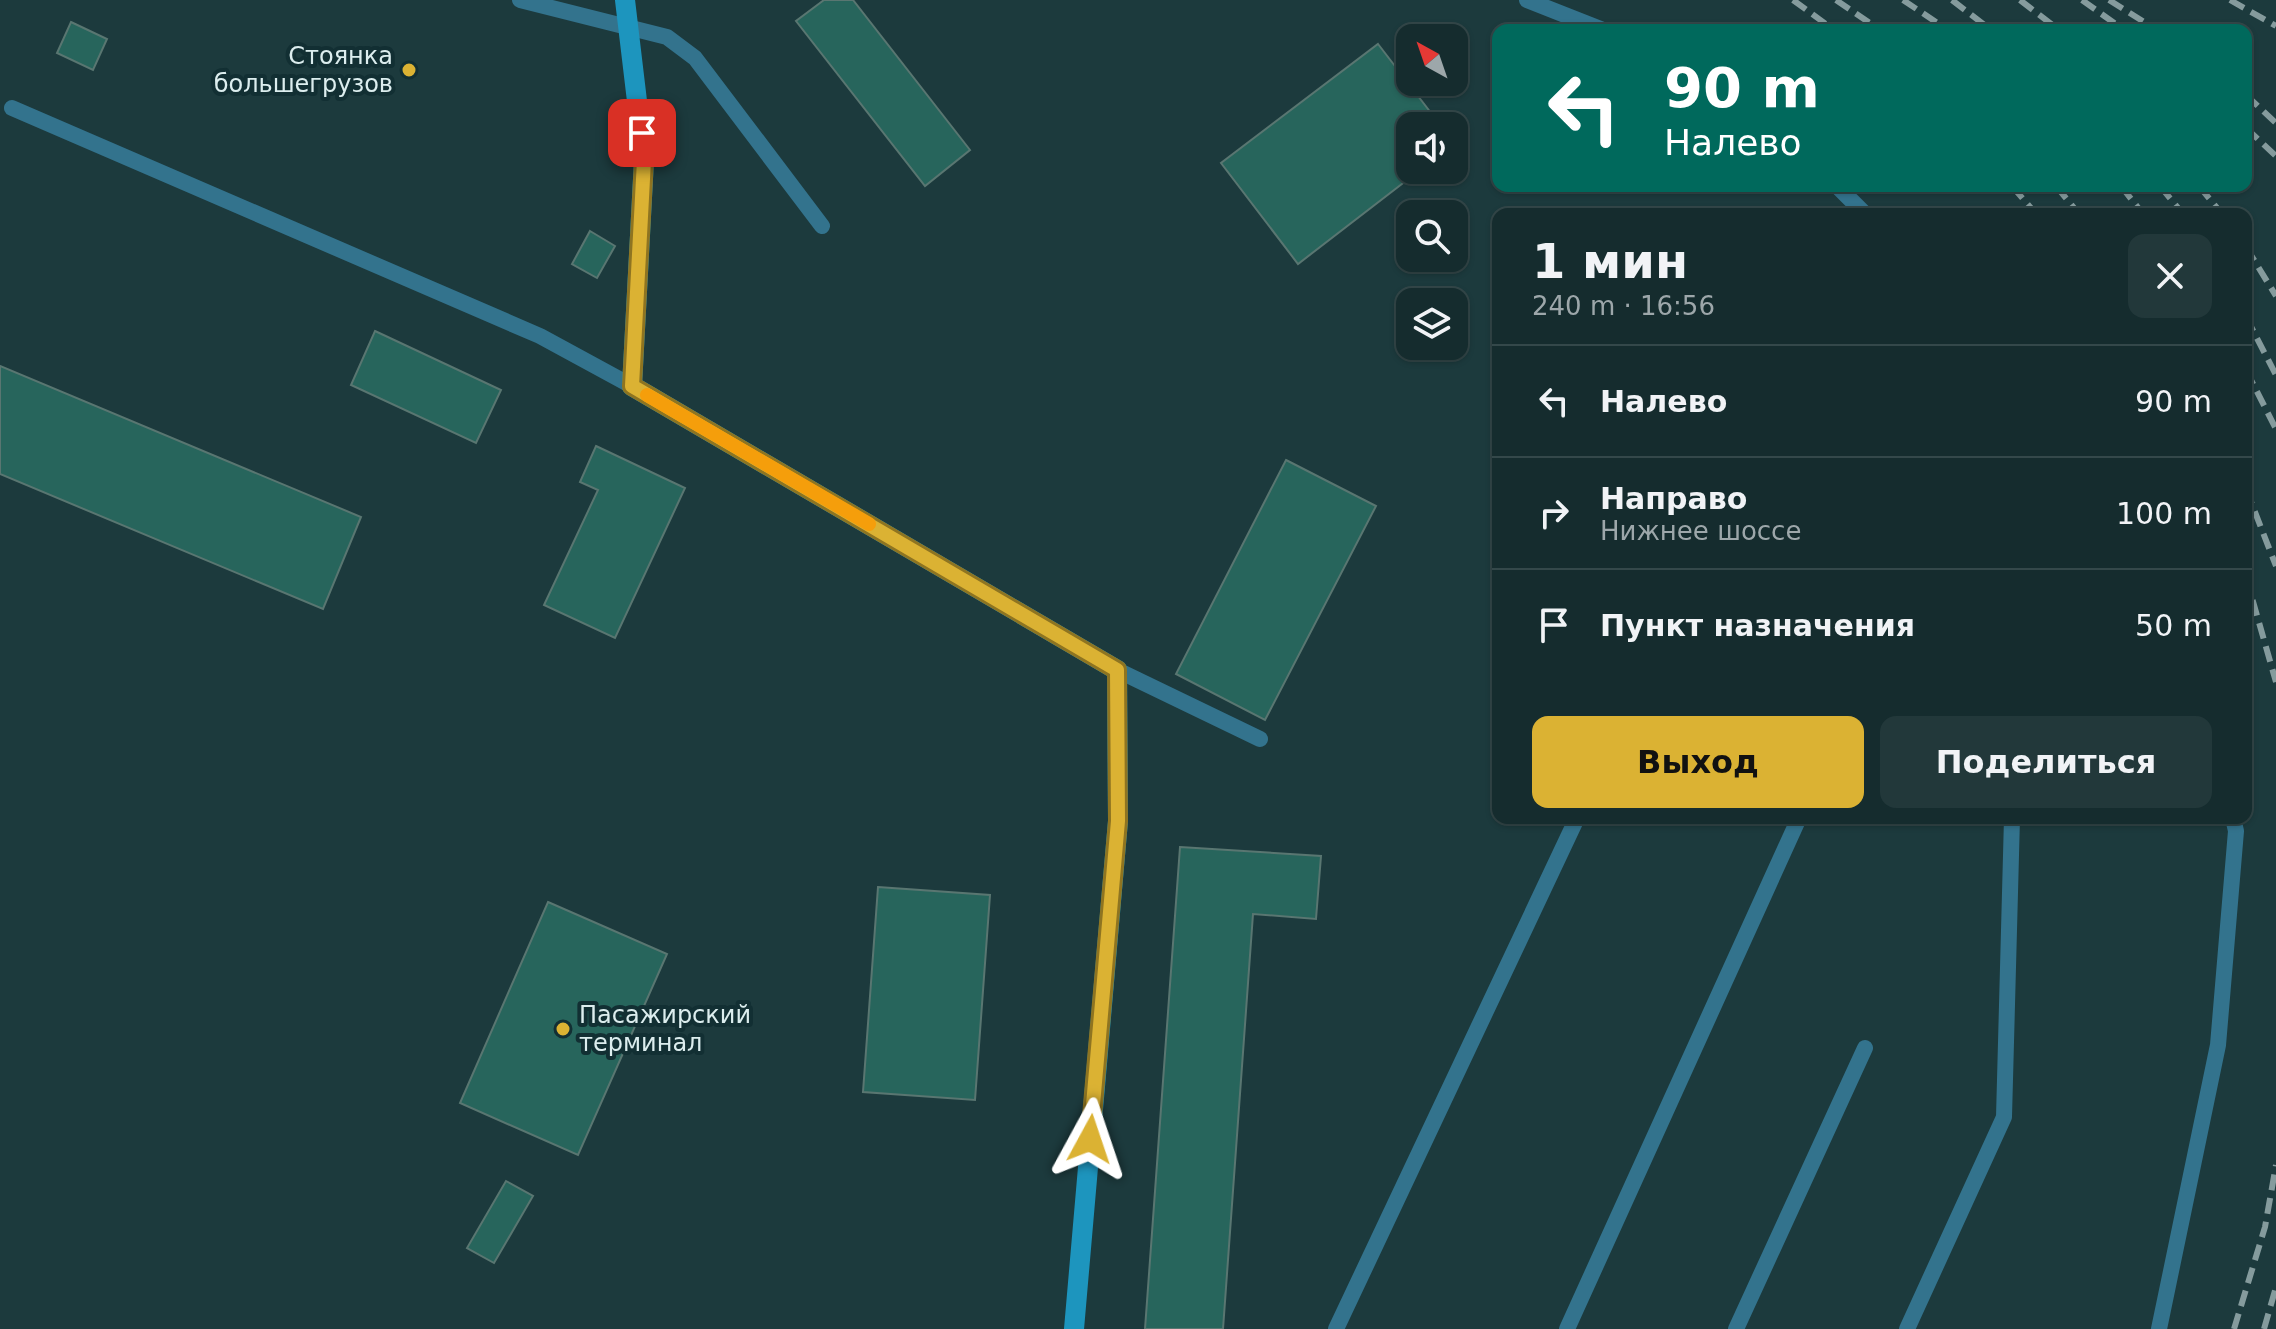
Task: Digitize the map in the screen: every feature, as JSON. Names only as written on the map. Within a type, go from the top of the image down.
[{"type":"main road","points":[[625,0],[631,28],[644,160],[632,386],[1117,670],[1118,821],[1074,1329]]},
{"type":"lane","points":[[520,0],[667,37],[695,58],[822,226]]},
{"type":"lane","points":[[1527,0],[1588,24]]},
{"type":"lane","points":[[12,108],[540,336],[632,386]]},
{"type":"lane","points":[[1843,192],[1859,208]]},
{"type":"lane","points":[[1117,670],[1260,739]]},
{"type":"lane","points":[[1336,1329],[1574,824]]},
{"type":"lane","points":[[1567,1329],[1796,824]]},
{"type":"lane","points":[[1907,1329],[2004,1117],[2012,824]]},
{"type":"lane","points":[[2159,1329],[2218,1045],[2234,824]]},
{"type":"lane","points":[[1736,1329],[1865,1048]]},
{"type":"building","points":[[824,0],[853,0],[970,150],[925,186],[796,21]]},
{"type":"building","points":[[71,22],[107,39],[93,70],[57,53]]},
{"type":"building","points":[[1378,44],[1396,67],[1396,96],[1418,96],[1430,112],[1396,112],[1396,184],[1402,184],[1298,264],[1221,163]]},
{"type":"building","points":[[590,231],[615,246],[597,278],[572,264]]},
{"type":"building","points":[[375,331],[501,390],[476,443],[351,385]]},
{"type":"building","points":[[0,366],[361,517],[323,609],[0,474]]},
{"type":"building","points":[[596,446],[685,488],[615,638],[544,605],[598,490],[580,482]]},
{"type":"building","points":[[1286,460],[1376,506],[1265,720],[1176,674]]},
{"type":"building","points":[[1180,847],[1321,856],[1316,919],[1253,914],[1223,1329],[1145,1329]]},
{"type":"building","points":[[878,887],[990,895],[975,1100],[863,1092]]},
{"type":"building","name":"Пасажирский терминал","points":[[548,902],[667,954],[578,1155],[460,1103]]},
{"type":"building","points":[[506,1181],[533,1196],[494,1263],[467,1248]]},
{"type":"railway","points":[[1793,0],[1826,24]]},
{"type":"railway","points":[[1836,0],[1871,24]]},
{"type":"railway","points":[[1903,0],[1939,24]]},
{"type":"railway","points":[[1952,0],[1983,24]]},
{"type":"railway","points":[[2020,0],[2051,24]]},
{"type":"railway","points":[[2082,0],[2116,24]]},
{"type":"railway","points":[[2109,0],[2147,24]]},
{"type":"railway","points":[[2230,0],[2276,26]]},
{"type":"railway","points":[[2252,101],[2276,123]]},
{"type":"railway","points":[[2252,134],[2276,156]]},
{"type":"railway","points":[[2017,192],[2031,208]]},
{"type":"railway","points":[[2061,192],[2074,208]]},
{"type":"railway","points":[[2126,192],[2138,208]]},
{"type":"railway","points":[[2165,192],[2178,208]]},
{"type":"railway","points":[[2204,192],[2217,208]]},
{"type":"railway","points":[[2252,257],[2276,296]]},
{"type":"railway","points":[[2252,329],[2276,375]]},
{"type":"railway","points":[[2252,382],[2276,429]]},
{"type":"railway","points":[[2252,504],[2276,566]]},
{"type":"railway","points":[[2252,598],[2276,682]]},
{"type":"railway","points":[[2234,1329],[2265,1227],[2276,1165]]},
{"type":"railway","points":[[2264,1329],[2276,1287]]},
{"type":"slow traffic","points":[[647,395],[869,524]]},
{"type":"place","name":"Стоянка большегрузов","points":[[409,70]]},
{"type":"place","name":"Пасажирский терминал","points":[[563,1029]]},
{"type":"route","points":[[642,133],[644,160],[632,386],[1117,670],[1118,821],[1090,1139]]}]
